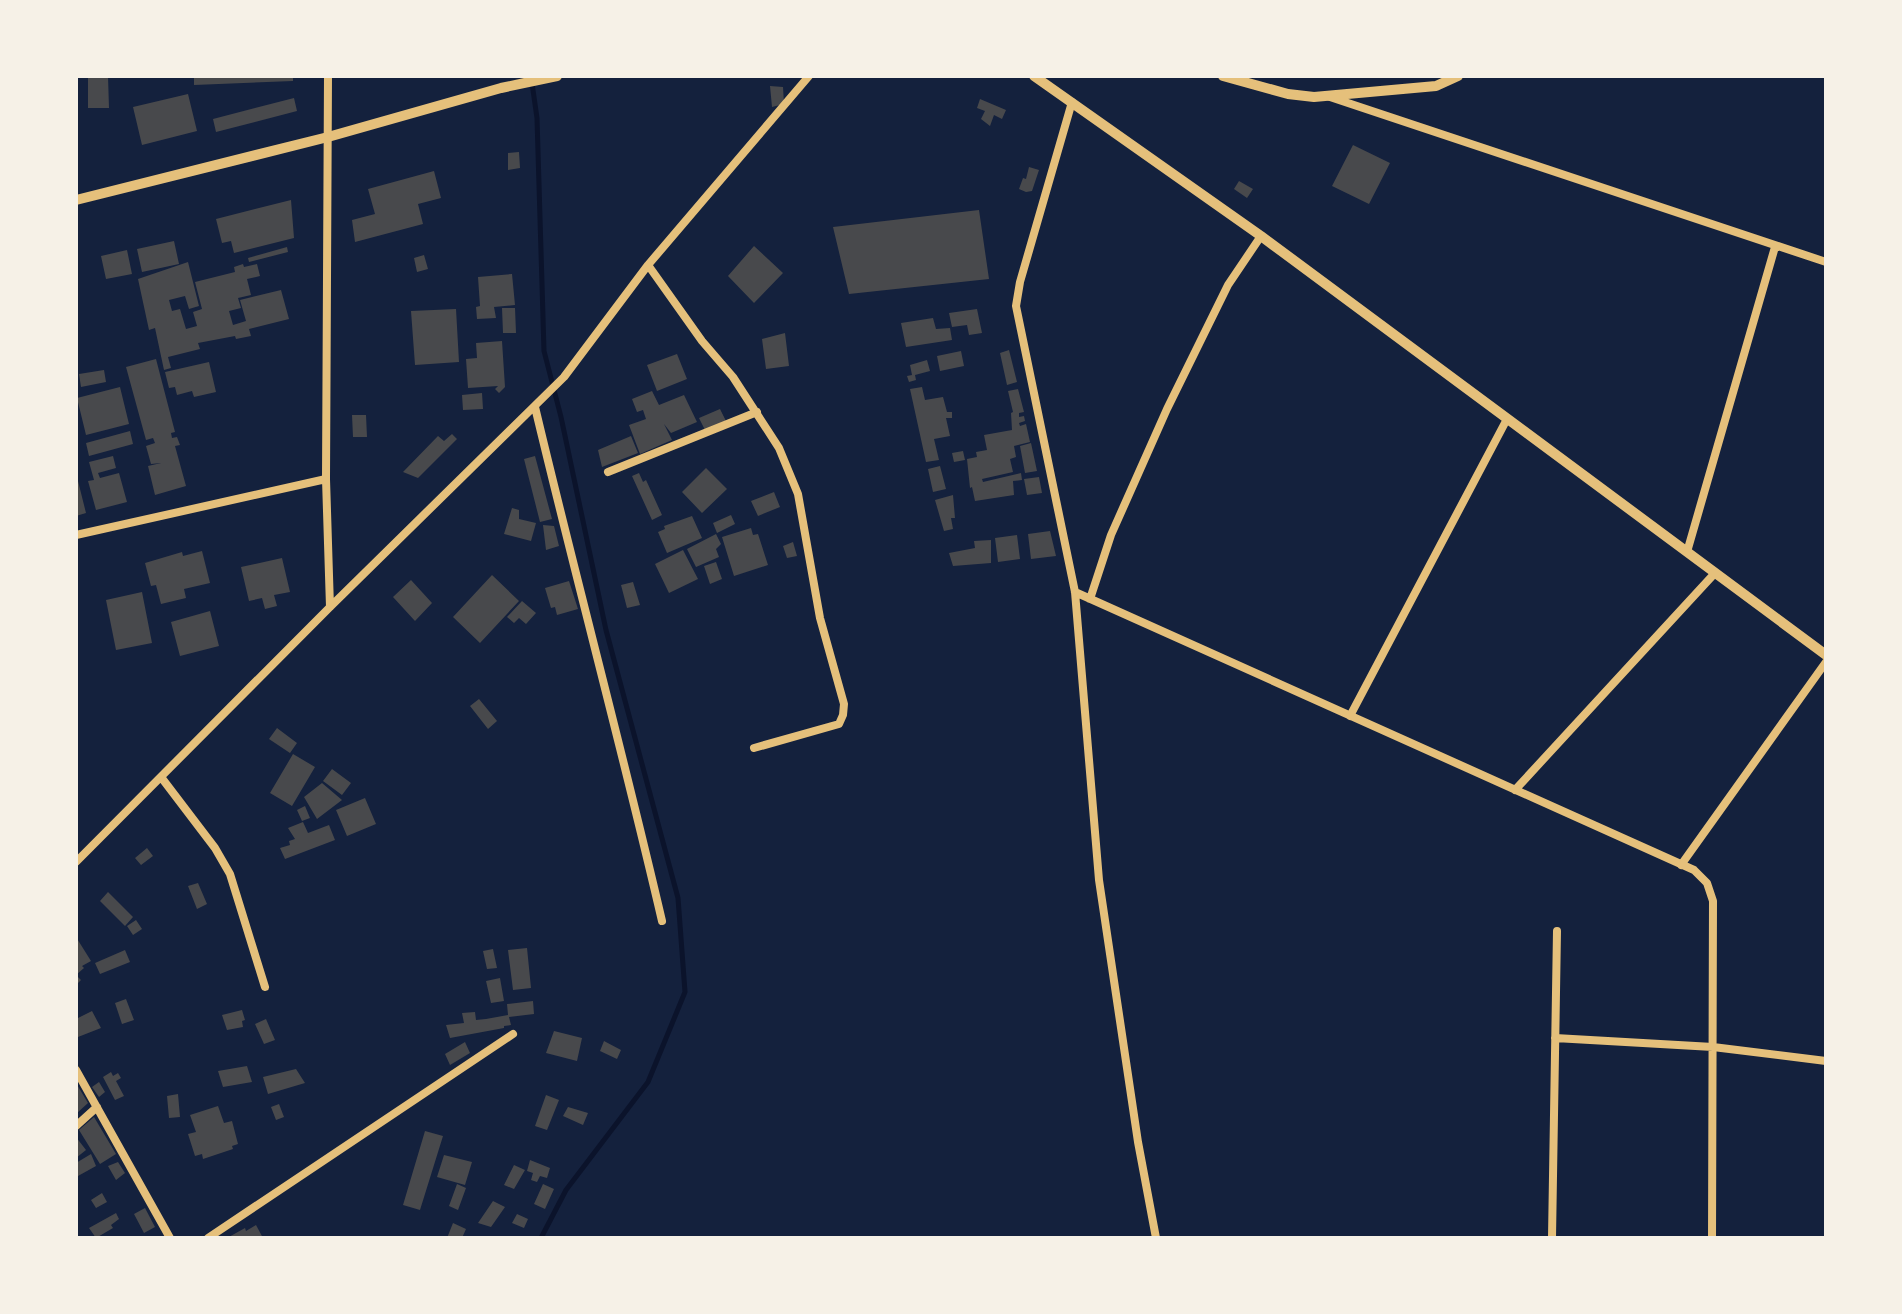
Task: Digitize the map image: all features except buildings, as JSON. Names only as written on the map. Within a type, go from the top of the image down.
[{"type":"street","points":[[328,76],[326,479],[330,607]]},
{"type":"street","points":[[76,200],[557,76]]},
{"type":"street","points":[[76,862],[564,377],[648,265],[809,76]]},
{"type":"street","points":[[1034,76],[1261,236],[1826,655]]},
{"type":"street","points":[[1223,76],[1288,94],[1326,96],[1436,86],[1458,76]]},
{"type":"street","points":[[1326,96],[1826,262]]},
{"type":"street","points":[[1072,102],[1020,282],[1016,306],[1075,592],[1099,880],[1138,1142],[1156,1238]]},
{"type":"street","points":[[1090,599],[1111,535],[1167,409],[1228,285],[1261,236]]},
{"type":"street","points":[[1687,552],[1775,247]]},
{"type":"street","points":[[648,265],[757,412],[779,448],[798,494],[820,618],[844,704],[843,715],[839,724],[754,748]]},
{"type":"street","points":[[535,407],[576,579],[623,751],[662,921]]},
{"type":"street","points":[[608,472],[757,412]]},
{"type":"street","points":[[1350,716],[1507,419]]},
{"type":"street","points":[[76,535],[326,479]]},
{"type":"street","points":[[1515,790],[1715,573]]},
{"type":"street","points":[[1075,592],[1694,870],[1707,883],[1713,901],[1712,1238]]},
{"type":"street","points":[[1681,865],[1826,662]]},
{"type":"street","points":[[161,777],[215,848],[230,874],[265,987]]},
{"type":"street","points":[[1552,1238],[1557,931]]},
{"type":"street","points":[[208,1238],[513,1034]]},
{"type":"street","points":[[1555,1038],[1713,1047],[1826,1061]]},
{"type":"street","points":[[76,1070],[170,1238]]},
{"type":"street","points":[[76,1126],[97,1107]]},
{"type":"waterway","points":[[531,76],[537,118],[544,351],[606,630],[678,898],[685,992],[648,1082],[566,1190],[541,1238]]}]
